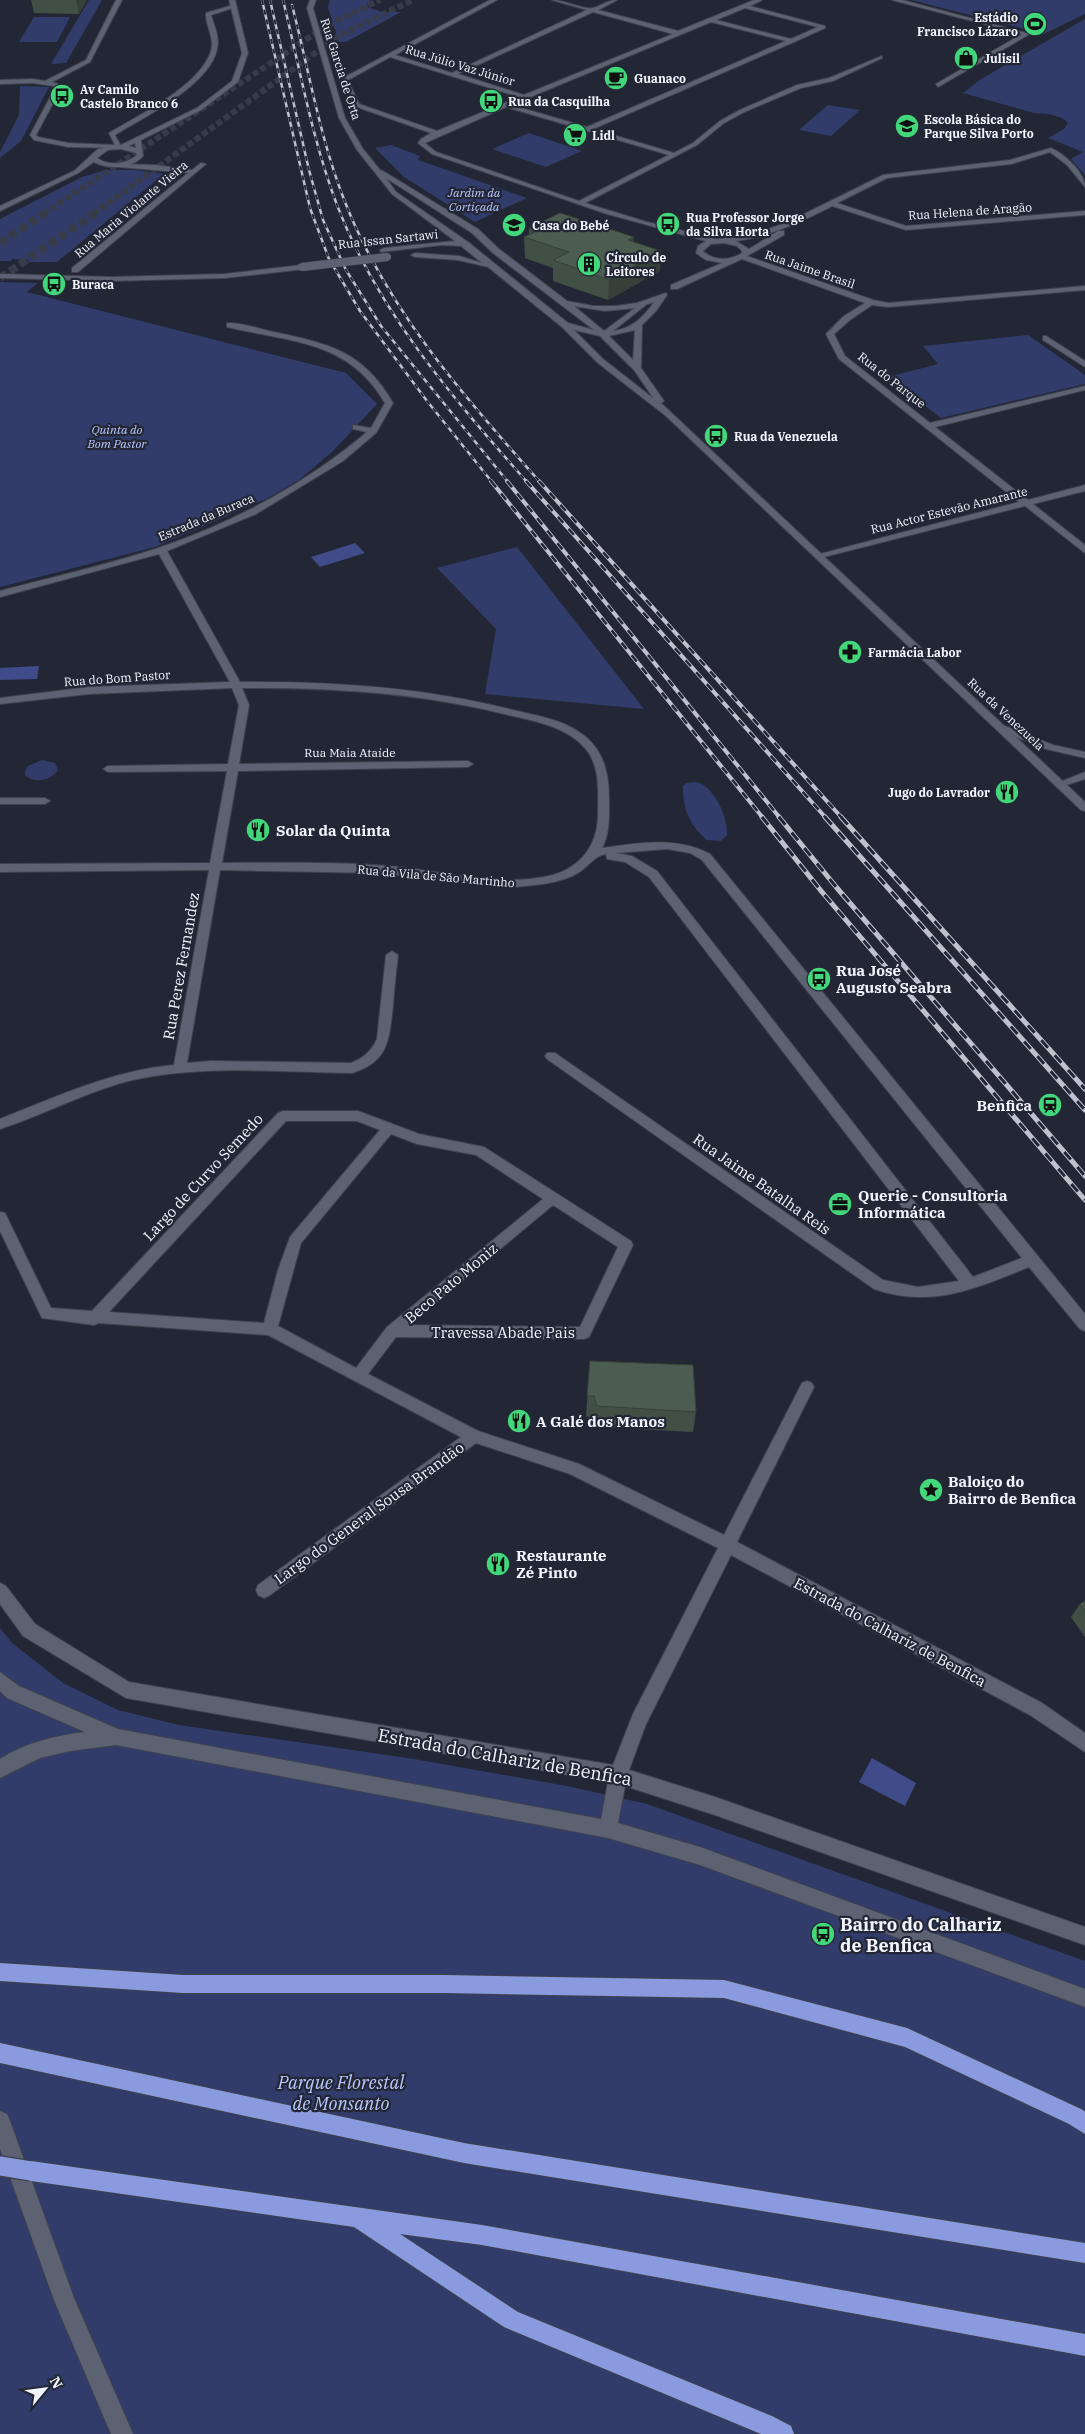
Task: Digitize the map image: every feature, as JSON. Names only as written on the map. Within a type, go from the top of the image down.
[{"type":"highway","points":[[0,1972],[183,1984],[444,1984],[724,1989],[907,2038],[1076,2117],[1085,2124]]},
{"type":"highway","points":[[0,2053],[464,2153],[1085,2253]]},
{"type":"highway","points":[[0,2166],[482,2235],[1085,2345]]},
{"type":"highway","points":[[355,2216],[511,2320],[764,2424],[783,2434]]},
{"type":"street","points":[[50,83],[88,61],[118,0]]},
{"type":"street","name":"Rua Garcia de Orta","points":[[313,0],[310,8],[342,118],[360,150],[394,193],[423,217],[464,245]]},
{"type":"street","points":[[437,133],[356,105],[345,79],[494,0]]},
{"type":"street","points":[[555,0],[677,33]]},
{"type":"street","points":[[452,75],[614,0]]},
{"type":"street","points":[[741,257],[746,250],[739,244],[678,233],[617,215],[434,153],[421,143],[437,133],[759,0]]},
{"type":"street","points":[[895,0],[1027,34],[938,85]]},
{"type":"street","points":[[0,209],[76,172],[103,150],[120,147],[138,140],[199,109],[235,82],[245,53],[233,4],[208,14],[215,50],[206,69],[189,84],[111,134],[120,147]]},
{"type":"street","points":[[589,128],[823,27],[745,6]]},
{"type":"street","points":[[711,20],[792,41]]},
{"type":"street","name":"Rua Júlio Vaz Júnior","points":[[389,56],[525,97]]},
{"type":"street","points":[[580,203],[695,144],[722,122],[742,111],[799,86],[831,80],[880,57]]},
{"type":"street","points":[[0,82],[50,83],[56,85],[57,90],[33,136],[38,140],[68,145],[120,147],[140,154],[155,167]]},
{"type":"street","points":[[506,105],[675,155]]},
{"type":"street","points":[[76,172],[133,162],[140,154],[138,140]]},
{"type":"street","points":[[68,145],[97,162],[193,172]]},
{"type":"street","points":[[599,345],[648,303],[674,287],[696,265],[704,245],[751,237],[789,225],[885,176],[1011,162],[1051,150],[1069,164],[1085,185]]},
{"type":"street","name":"Rua Maria Violante Vieira","points":[[74,270],[203,164]]},
{"type":"street","name":"Rua Garcia de Orta","points":[[374,167],[475,231],[486,241]]},
{"type":"street","name":"Rua Helena de Aragão","points":[[830,203],[906,228],[1085,213]]},
{"type":"street","points":[[617,215],[686,244],[713,259],[741,257]]},
{"type":"street","points":[[402,248],[415,244],[428,233],[423,217]]},
{"type":"street","points":[[674,287],[741,257],[775,238],[789,225]]},
{"type":"street","points":[[464,245],[486,241]]},
{"type":"street","name":"Rua da Venezuela","points":[[486,241],[562,299],[599,345],[669,414],[1085,808]]},
{"type":"street","name":"Rua Issan Sartawi","points":[[386,254],[402,248],[442,243],[464,245]]},
{"type":"street","name":"Rua da Venezuela","points":[[464,245],[565,325],[574,337],[599,345],[637,368],[669,414]]},
{"type":"street","name":"Rua Issan Sartawi","points":[[0,276],[111,278],[225,276],[300,264],[386,254],[415,255],[446,251],[464,245]]},
{"type":"street","points":[[415,255],[459,258],[498,273]]},
{"type":"street","name":"Rua Jaime Brasil","points":[[741,257],[871,302]]},
{"type":"street","name":"Rua Issan Sartawi","points":[[7,267],[74,270],[225,269],[300,264]]},
{"type":"street","points":[[871,302],[905,304],[1085,288]]},
{"type":"street","points":[[599,345],[639,326],[654,310],[663,295]]},
{"type":"street","points":[[562,299],[598,309],[618,309],[648,303]]},
{"type":"street","name":"Rua do Parque","points":[[871,302],[847,318],[830,334],[842,357],[1085,550]]},
{"type":"street","name":"Estrada da Buraca","points":[[0,594],[162,550],[253,512],[340,459],[373,431],[389,404],[368,372],[346,357],[300,342],[230,325]]},
{"type":"street","points":[[565,325],[599,345]]},
{"type":"street","points":[[637,368],[639,326]]},
{"type":"street","points":[[1046,338],[1085,365]]},
{"type":"street","points":[[929,426],[1085,388]]},
{"type":"street","points":[[356,428],[373,431]]},
{"type":"street","name":"Rua Actor Estevão Amarante","points":[[819,556],[1085,488]]},
{"type":"street","points":[[162,550],[236,684],[295,684],[412,692],[491,706],[562,727],[574,733],[591,748],[601,766],[603,830],[596,852]]},
{"type":"street","name":"Rua do Bom Pastor","points":[[0,700],[114,688],[236,684]]},
{"type":"street","name":"Rua Perez Fernandez","points":[[180,1067],[244,705],[236,684]]},
{"type":"street","points":[[1000,727],[1050,747],[1085,755]]},
{"type":"street","name":"Rua Maia Ataíde","points":[[108,769],[468,764]]},
{"type":"street","points":[[1060,784],[1085,775]]},
{"type":"street","points":[[0,801],[45,801]]},
{"type":"street","points":[[596,852],[680,846],[699,852],[706,857],[1030,1260],[1085,1325]]},
{"type":"street","points":[[596,852],[628,859],[653,874],[970,1284],[1030,1260]]},
{"type":"street","name":"Rua da Vila de São Martinho","points":[[0,868],[381,869],[522,883],[557,877],[572,871],[596,852]]},
{"type":"street","points":[[0,1124],[113,1081],[153,1071],[180,1067],[352,1068],[368,1061],[378,1051],[383,1039],[392,955]]},
{"type":"street","name":"Rua Jaime Batalha Reis","points":[[551,1056],[879,1284],[910,1294],[944,1290],[970,1284]]},
{"type":"street","name":"Largo de Curvo Semedo","points":[[94,1318],[283,1116],[358,1116],[417,1139],[479,1151],[626,1245],[584,1332]]},
{"type":"street","points":[[270,1329],[285,1270],[295,1241],[389,1128]]},
{"type":"street","name":"Beco Pato Moniz","points":[[358,1376],[392,1332],[553,1198]]},
{"type":"street","name":"Estrada do Calhariz de Benfica","points":[[0,1218],[47,1314],[270,1329],[474,1436],[574,1469],[728,1545],[1036,1709],[1085,1743]]},
{"type":"street","name":"Travessa Abade Pais","points":[[392,1332],[584,1332]]},
{"type":"street","points":[[608,1829],[618,1775],[639,1720],[807,1387]]},
{"type":"street","name":"Largo do General Sousa Brandão","points":[[264,1590],[474,1436]]},
{"type":"street","name":"Estrada do Calhariz de Benfica","points":[[0,1591],[29,1630],[126,1690],[618,1775],[715,1806],[1085,1936]]},
{"type":"street","points":[[0,1680],[13,1692],[118,1736],[608,1829],[700,1856],[1085,1998]]},
{"type":"street","points":[[0,1769],[12,1760],[60,1742],[118,1736]]},
{"type":"street","points":[[0,2122],[64,2300],[122,2434]]},
{"type":"green space","points":[[89,0],[102,0],[66,63],[51,64]]},
{"type":"green space","points":[[330,0],[372,0],[367,3],[369,8],[383,12],[401,12],[346,42],[339,42],[328,8]]},
{"type":"green space","name":"Estádio Francisco Lázaro","points":[[911,0],[1085,0],[1085,14],[1044,34]]},
{"type":"green space","points":[[34,17],[70,17],[57,42],[19,42]]},
{"type":"green space","points":[[1085,19],[1085,175],[1071,159],[1083,152],[1048,138],[1064,129],[1068,123],[1062,118],[1049,114],[1034,113],[963,93],[981,79]]},
{"type":"green space","points":[[20,86],[49,87],[21,141],[0,158],[0,152],[19,115]]},
{"type":"green space","points":[[828,105],[860,110],[831,136],[799,130]]},
{"type":"green space","points":[[529,133],[582,151],[546,167],[492,149]]},
{"type":"green space","name":"Jardim da Cortiçada","points":[[391,145],[420,156],[418,160],[527,198],[475,222],[404,177],[375,148]]},
{"type":"green space","points":[[106,170],[135,170],[164,174],[57,262],[27,262],[29,260],[12,259],[11,261],[0,261],[0,219],[82,177]]},
{"type":"green space","name":"Quinta do Bom Pastor","points":[[0,282],[38,283],[27,292],[346,373],[377,404],[333,451],[300,479],[266,499],[155,547],[0,587]]},
{"type":"green space","points":[[1028,335],[1085,375],[1085,384],[941,418],[888,377],[938,364],[923,346]]},
{"type":"green space","points":[[517,547],[644,709],[485,694],[496,629],[437,568]]},
{"type":"green space","points":[[42,760],[55,763],[58,770],[55,774],[42,780],[33,780],[25,775],[28,766]]},
{"type":"green space","points":[[697,782],[709,790],[723,812],[727,835],[721,841],[707,840],[696,829],[688,816],[684,802],[683,786],[686,783]]},
{"type":"green space","name":"Parque Florestal de Monsanto","points":[[0,1628],[12,1643],[63,1683],[118,1710],[179,1725],[414,1759],[567,1786],[647,1804],[1085,1961],[1085,2434],[0,2434]]},
{"type":"shaded area","points":[[355,543],[365,553],[320,567],[311,557]]},
{"type":"shaded area","points":[[39,666],[37,679],[0,680],[0,668]]},
{"type":"shaded area","points":[[872,1758],[916,1783],[905,1806],[859,1782]]},
{"type":"building","points":[[560,213],[634,237],[628,240],[661,251],[609,280],[553,260],[569,252],[524,237],[537,231],[529,228]]},
{"type":"building","points":[[590,1361],[693,1365],[696,1412],[597,1406],[594,1396],[587,1396]]},
{"type":"building","points":[[1085,1601],[1085,1611],[1080,1604]]},
{"type":"tunnel","points":[[43,214],[328,25],[380,0]]},
{"type":"tunnel","points":[[93,214],[340,35],[413,0]]},
{"type":"tunnel","points":[[0,243],[45,213]]},
{"type":"tunnel","points":[[0,278],[95,213]]},
{"type":"railway","points":[[262,0],[310,208],[329,259],[360,311],[427,401],[492,482]]},
{"type":"railway","points":[[270,0],[309,170],[323,220],[346,270],[381,326],[508,482]]},
{"type":"railway","points":[[283,0],[320,155],[337,205],[354,244],[374,282],[420,352],[445,386],[527,482]]},
{"type":"railway","points":[[292,5],[336,178],[362,241],[382,279],[430,350],[483,417],[540,482]]},
{"type":"railway","points":[[491,481],[763,818]]},
{"type":"railway","points":[[507,481],[780,818]]},
{"type":"railway","points":[[526,481],[826,818]]},
{"type":"railway","points":[[539,481],[842,818]]},
{"type":"railway","points":[[762,817],[822,892],[1085,1200]]},
{"type":"railway","points":[[779,817],[837,888],[1085,1176]]},
{"type":"railway","points":[[825,817],[1085,1110]]},
{"type":"railway","points":[[841,817],[1085,1089]]},
{"type":"place","name":"Estádio Francisco Lázaro","points":[[1035,24]]},
{"type":"place","name":"Julisil","points":[[966,58]]},
{"type":"place","name":"Guanaco","points":[[616,78]]},
{"type":"place","name":"Av Camilo Castelo Branco 6","points":[[62,96]]},
{"type":"place","name":"Rua da Casquilha","points":[[491,101]]},
{"type":"place","name":"Escola Básica do Parque Silva Porto","points":[[907,126]]},
{"type":"place","name":"Lidl","points":[[575,135]]},
{"type":"place","name":"Rua Professor Jorge da Silva Horta","points":[[668,224]]},
{"type":"place","name":"Casa do Bebé","points":[[514,225]]},
{"type":"place","name":"Círculo de Leitores","points":[[589,264]]},
{"type":"place","name":"Buraca","points":[[54,284]]},
{"type":"place","name":"Rua da Venezuela","points":[[716,436]]},
{"type":"place","name":"Farmácia Labor","points":[[850,652]]},
{"type":"place","name":"Jugo do Lavrador","points":[[1007,792]]},
{"type":"place","name":"Solar da Quinta","points":[[258,830]]},
{"type":"place","name":"Rua José Augusto Seabra","points":[[819,979]]},
{"type":"place","name":"Benfica","points":[[1050,1105]]},
{"type":"place","name":"Querie - Consultoria Informática","points":[[840,1204]]},
{"type":"place","name":"A Galé dos Manos","points":[[519,1421]]},
{"type":"place","name":"Baloiço do Bairro de Benfica","points":[[931,1490]]},
{"type":"place","name":"Restaurante Zé Pinto","points":[[498,1564]]},
{"type":"place","name":"Bairro do Calhariz de Benfica","points":[[823,1934]]}]
